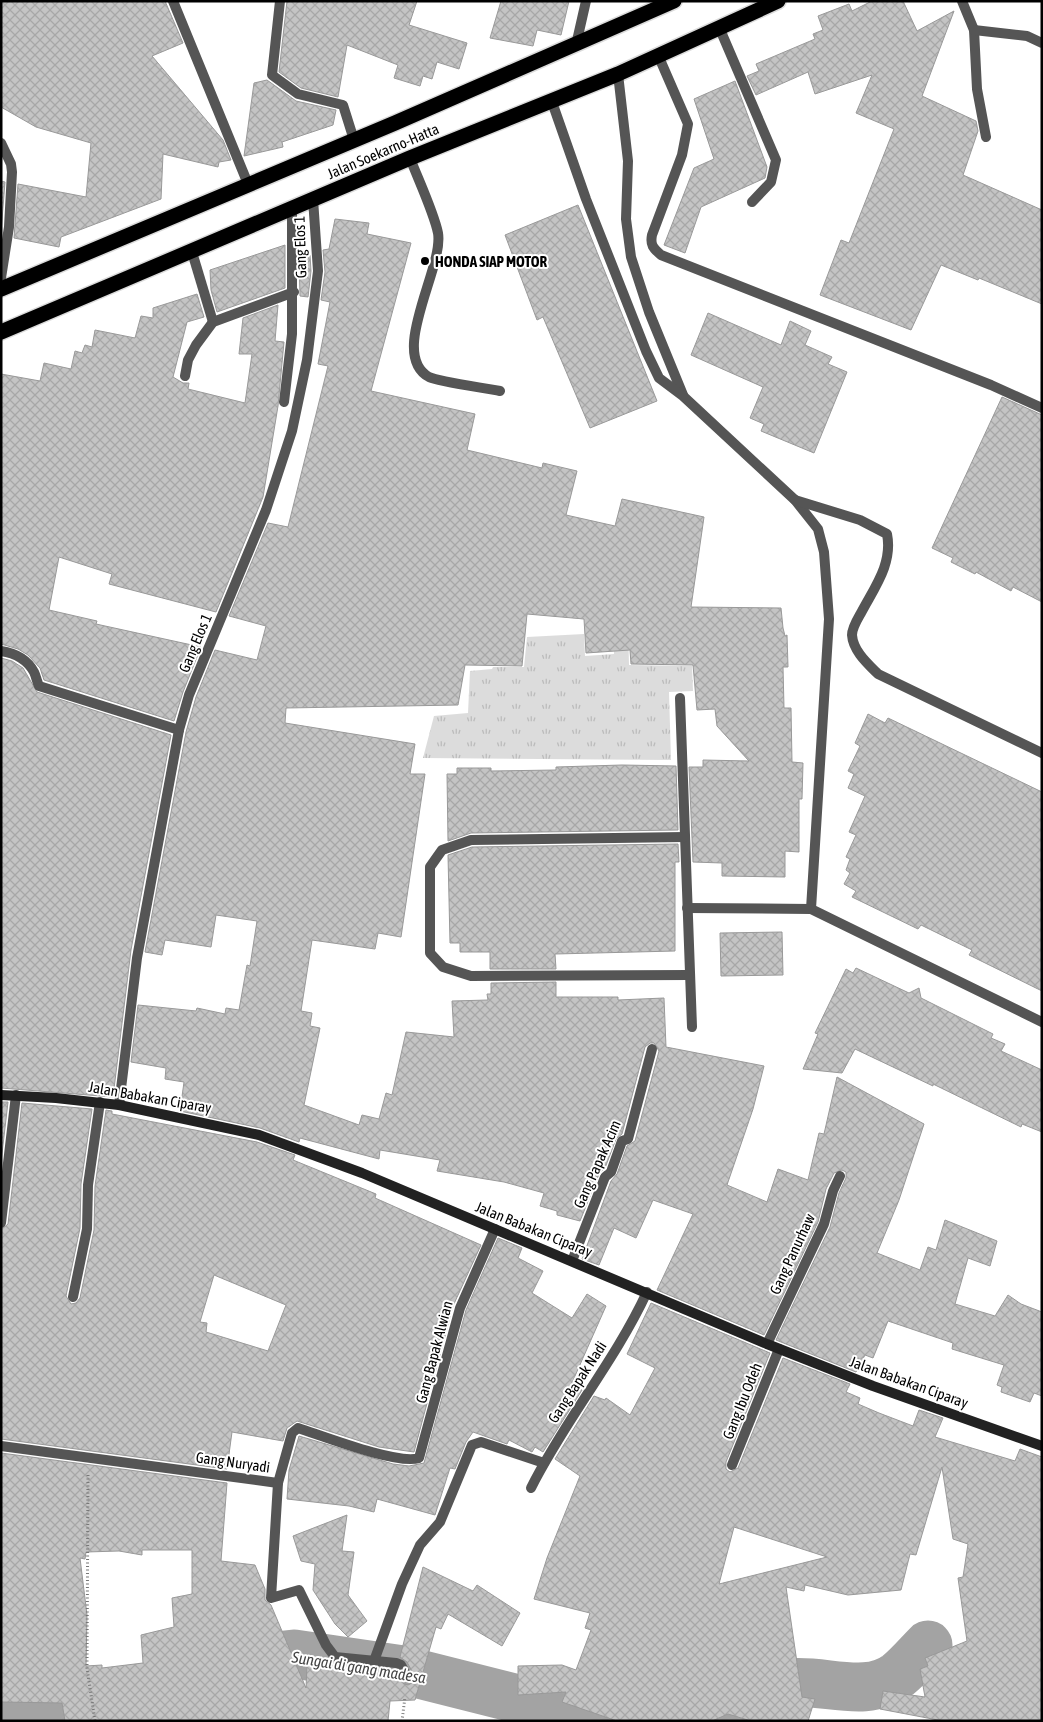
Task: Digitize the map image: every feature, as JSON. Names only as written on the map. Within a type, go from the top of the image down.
[{"type":"highway","name":"Jalan Soekarno-Hatta","points":[[1,288],[354,140],[674,1]]},
{"type":"highway","name":"Jalan Soekarno-Hatta","points":[[1,332],[410,158],[618,74],[778,1]]},
{"type":"street","points":[[173,1],[248,184]]},
{"type":"street","points":[[280,1],[272,75],[298,94],[343,105],[354,140]]},
{"type":"street","points":[[576,45],[586,1]]},
{"type":"street","points":[[962,1],[974,30],[977,89],[986,137]]},
{"type":"street","points":[[719,27],[776,160],[771,182],[752,202]]},
{"type":"street","points":[[974,30],[1027,36],[1042,43]]},
{"type":"street","points":[[658,55],[688,124],[682,155],[650,242],[653,248],[661,255],[982,382],[1042,408]]},
{"type":"street","points":[[618,74],[628,161],[626,219],[631,257],[649,312],[683,396]]},
{"type":"street","points":[[552,102],[564,143],[646,351],[659,378],[683,396],[795,500],[818,529],[824,552],[829,620],[811,908]]},
{"type":"street","points":[[1,143],[11,164],[12,172],[9,227],[1,278]]},
{"type":"street","points":[[410,158],[438,234],[435,259],[414,334],[415,361],[429,377],[500,391]]},
{"type":"street","name":"Gang Elos 1","points":[[120,1105],[137,958],[179,730],[189,695],[266,510],[292,431],[307,360],[318,271],[312,200]]},
{"type":"street","points":[[284,402],[292,334],[294,292],[292,208]]},
{"type":"street","points":[[192,252],[213,322]]},
{"type":"street","points":[[185,376],[188,360],[196,344],[213,322],[294,292]]},
{"type":"street","points":[[795,500],[860,520],[887,534],[890,547],[888,562],[855,623],[852,636],[862,658],[878,674],[1042,753]]},
{"type":"street","points":[[1,651],[14,654],[27,663],[33,670],[38,684],[42,687],[179,730]]},
{"type":"street","points":[[680,698],[692,1027]]},
{"type":"street","points":[[685,837],[472,840],[442,850],[430,867],[430,953],[443,967],[472,976],[690,975]]},
{"type":"street","points":[[687,908],[811,908],[1042,1022]]},
{"type":"street","name":"Gang Papak Acim","points":[[572,1261],[605,1177],[611,1172],[622,1141],[628,1138],[652,1049]]},
{"type":"street","name":"Jalan Babakan Ciparay","points":[[1,1095],[120,1105],[259,1135],[362,1173],[767,1344],[872,1386],[1042,1446]]},
{"type":"street","points":[[1,1223],[16,1095]]},
{"type":"street","points":[[73,1297],[87,1229],[88,1185],[100,1102]]},
{"type":"street","name":"Gang Panurhaw","points":[[767,1344],[824,1224],[840,1176]]},
{"type":"street","name":"Gang Bapak Alwian","points":[[419,1458],[460,1308],[495,1229]]},
{"type":"street","name":"Gang Bapak Nadi","points":[[531,1488],[544,1463],[630,1328],[647,1292]]},
{"type":"street","name":"Gang Ibu Odeh","points":[[732,1465],[779,1349]]},
{"type":"street","name":"Gang Nuryadi","points":[[1,1446],[278,1483],[292,1433],[298,1428],[371,1451],[410,1460],[419,1458]]},
{"type":"street","points":[[374,1661],[402,1584],[420,1545],[440,1522],[472,1445],[481,1442],[544,1463]]},
{"type":"street","points":[[278,1483],[271,1598],[299,1590],[326,1645],[335,1657],[401,1666],[408,1678]]},
{"type":"path","points":[[88,1457],[87,1668],[95,1721]]},
{"type":"path","points":[[402,1721],[408,1678]]},
{"type":"green space","points":[[628,625],[629,665],[692,666],[693,691],[669,692],[671,760],[423,758],[434,716],[468,713],[470,671],[492,669],[493,667],[524,667],[527,637],[584,634],[585,656],[614,654],[613,626]]},
{"type":"building","points":[[1,1],[165,1],[183,43],[152,56],[223,140],[231,160],[219,162],[218,167],[163,154],[161,199],[61,237],[59,247],[14,238],[18,184],[86,197],[91,143],[36,127],[1,107]]},
{"type":"building","points":[[287,1],[417,1],[409,25],[467,43],[459,69],[437,62],[432,79],[423,76],[420,86],[394,78],[398,65],[347,45],[338,97],[301,88],[279,72]]},
{"type":"building","points":[[501,1],[569,1],[561,35],[537,30],[533,46],[490,38]]},
{"type":"building","points":[[872,1],[903,1],[917,31],[954,11],[922,96],[976,121],[978,131],[963,175],[1042,210],[1042,304],[979,278],[978,280],[941,265],[911,330],[820,295],[841,240],[849,243],[894,129],[856,113],[872,75],[815,94],[808,72],[756,95],[747,76],[759,71],[756,64],[815,39],[813,34],[823,30],[818,16],[849,4],[852,11]]},
{"type":"building","points":[[267,80],[296,101],[336,110],[333,125],[282,142],[283,147],[244,156],[254,83]]},
{"type":"building","points":[[735,81],[767,167],[765,178],[701,207],[685,253],[664,245],[694,168],[714,159],[694,99]]},
{"type":"building","points":[[1,181],[5,182],[1,232]]},
{"type":"building","points":[[578,205],[657,401],[590,428],[543,317],[537,320],[505,235]]},
{"type":"building","points":[[335,219],[369,223],[367,234],[411,243],[371,391],[475,414],[467,450],[542,468],[543,463],[577,471],[566,515],[615,526],[622,499],[704,517],[691,607],[781,608],[783,628],[785,636],[787,635],[788,667],[783,667],[784,708],[791,708],[792,762],[803,763],[802,799],[799,799],[799,852],[785,851],[785,877],[722,876],[722,863],[693,862],[689,767],[703,767],[703,760],[749,761],[717,726],[715,709],[697,710],[693,665],[631,664],[630,650],[586,653],[584,619],[527,614],[522,666],[465,665],[458,705],[286,708],[285,723],[415,744],[410,774],[425,774],[401,937],[378,933],[375,949],[312,940],[301,1011],[312,1013],[310,1026],[320,1028],[304,1105],[359,1125],[362,1115],[379,1119],[386,1093],[392,1095],[406,1032],[454,1037],[452,1001],[488,1000],[487,994],[491,994],[491,983],[556,982],[556,997],[618,997],[618,1000],[664,998],[666,1047],[764,1066],[753,1109],[727,1185],[767,1202],[778,1169],[808,1180],[819,1133],[824,1134],[837,1077],[924,1124],[899,1200],[877,1253],[920,1270],[928,1247],[936,1250],[945,1220],[997,1241],[990,1266],[968,1258],[955,1304],[995,1316],[1008,1295],[1021,1304],[1042,1312],[1042,1396],[1034,1393],[1030,1402],[1001,1392],[1002,1387],[997,1385],[1004,1365],[952,1349],[953,1343],[888,1321],[873,1358],[865,1355],[856,1372],[776,1340],[830,1227],[839,1193],[846,1178],[846,1172],[842,1170],[834,1173],[826,1189],[818,1222],[764,1335],[657,1290],[693,1214],[653,1200],[636,1238],[614,1228],[599,1265],[582,1259],[611,1181],[617,1174],[627,1146],[635,1141],[659,1051],[654,1043],[650,1043],[645,1047],[622,1134],[616,1139],[605,1168],[599,1174],[580,1221],[557,1215],[557,1211],[540,1206],[544,1193],[504,1182],[437,1171],[440,1160],[380,1150],[379,1159],[300,1138],[299,1142],[260,1128],[180,1111],[184,1082],[165,1079],[166,1068],[131,1062],[138,1005],[196,1011],[197,1008],[225,1014],[226,1008],[239,1010],[247,965],[250,966],[257,921],[216,915],[211,947],[165,940],[162,955],[145,952],[186,732],[196,697],[215,650],[257,660],[266,626],[229,616],[268,523],[288,527],[328,366],[318,364],[330,302],[321,300],[325,272],[323,250],[329,249]]},
{"type":"building","points":[[285,245],[285,288],[217,312],[211,290],[210,270]]},
{"type":"building","points":[[310,255],[311,271],[308,297],[300,296],[299,258]]},
{"type":"building","points":[[197,294],[204,317],[187,322],[173,377],[183,383],[189,383],[188,389],[245,403],[252,354],[239,354],[243,318],[278,305],[275,341],[284,342],[278,406],[263,497],[216,612],[109,584],[112,574],[59,557],[49,610],[97,621],[96,624],[201,647],[174,721],[44,680],[40,668],[28,655],[18,649],[1,644],[1,374],[40,381],[44,363],[71,369],[75,351],[82,353],[85,345],[92,347],[95,330],[135,338],[141,316],[153,318],[153,308]]},
{"type":"building","points":[[708,313],[781,345],[790,321],[811,331],[805,345],[832,357],[828,364],[847,372],[814,453],[761,431],[764,424],[750,418],[763,387],[691,355]]},
{"type":"building","points":[[1002,397],[1042,415],[1042,602],[1013,587],[1011,591],[976,572],[975,574],[951,562],[953,558],[932,548]]},
{"type":"building","points":[[1,658],[12,661],[23,668],[37,692],[171,735],[131,950],[113,1097],[1,1088]]},
{"type":"building","points":[[868,714],[885,723],[888,718],[1042,792],[1042,991],[969,955],[972,950],[921,925],[918,929],[852,897],[856,891],[844,884],[850,873],[846,870],[850,859],[846,857],[856,835],[849,832],[865,796],[848,788],[854,774],[848,771],[860,746],[855,743]]},
{"type":"building","points":[[676,766],[678,830],[471,833],[448,841],[447,774],[457,774],[457,768],[491,768],[491,771],[556,770],[556,767]]},
{"type":"building","points":[[678,844],[679,862],[675,862],[675,951],[555,954],[556,969],[490,969],[490,952],[460,952],[460,943],[450,943],[448,855],[472,847]]},
{"type":"building","points":[[782,932],[783,975],[721,976],[720,933]]},
{"type":"building","points":[[856,968],[909,993],[919,988],[921,998],[993,1034],[991,1038],[1005,1044],[1001,1051],[1042,1070],[1042,1132],[1022,1124],[1021,1127],[855,1049],[842,1073],[803,1069],[818,1034],[815,1033],[846,969],[853,973]]},
{"type":"building","points":[[1,1102],[8,1102],[1,1162]]},
{"type":"building","points":[[22,1103],[92,1109],[81,1184],[80,1228],[66,1296],[71,1304],[76,1303],[80,1298],[94,1230],[95,1186],[106,1110],[112,1111],[112,1114],[257,1142],[295,1155],[293,1160],[376,1194],[375,1198],[481,1245],[453,1306],[414,1452],[379,1447],[297,1421],[287,1428],[283,1441],[232,1432],[227,1469],[1,1439],[1,1230],[8,1224]],"holes":[[[214,1275],[286,1305],[268,1351],[206,1332],[207,1323],[200,1322]]]},
{"type":"building","points":[[498,1238],[522,1248],[518,1258],[543,1271],[532,1293],[572,1318],[587,1294],[606,1306],[571,1385],[582,1390],[543,1452],[535,1447],[532,1452],[509,1440],[507,1444],[473,1432],[466,1442],[455,1469],[450,1468],[435,1515],[377,1499],[374,1512],[349,1506],[287,1499],[289,1470],[299,1436],[393,1464],[409,1466],[424,1463],[466,1310]]},
{"type":"building","points":[[651,1303],[770,1353],[726,1462],[726,1469],[730,1472],[738,1468],[783,1358],[850,1384],[846,1392],[860,1398],[858,1404],[913,1426],[919,1410],[943,1418],[935,1437],[1015,1461],[1020,1449],[1042,1457],[1042,1721],[943,1721],[880,1709],[883,1691],[925,1697],[920,1669],[928,1666],[925,1658],[967,1641],[958,1578],[963,1577],[968,1544],[953,1539],[942,1467],[916,1555],[910,1554],[901,1590],[848,1595],[805,1585],[804,1591],[786,1587],[802,1697],[815,1699],[808,1721],[751,1721],[728,1714],[712,1721],[617,1721],[562,1702],[566,1692],[518,1695],[518,1666],[562,1665],[576,1670],[591,1630],[585,1628],[590,1613],[534,1599],[547,1558],[580,1476],[555,1459],[594,1396],[605,1400],[606,1398],[630,1415],[655,1368],[627,1354]],"holes":[[[734,1527],[827,1557],[719,1584]]]},
{"type":"building","points":[[1,1453],[227,1483],[221,1561],[255,1565],[265,1589],[265,1600],[271,1605],[306,1688],[307,1665],[395,1678],[396,1671],[404,1684],[408,1685],[414,1682],[414,1675],[407,1662],[400,1657],[423,1567],[473,1591],[477,1585],[520,1613],[502,1646],[448,1614],[441,1629],[436,1627],[415,1700],[390,1701],[388,1721],[65,1721],[62,1703],[1,1702]],"holes":[[[142,1550],[192,1550],[192,1594],[172,1598],[174,1627],[141,1635],[143,1663],[102,1668],[102,1665],[86,1666],[87,1615],[80,1558],[85,1559],[86,1552],[119,1551],[142,1555]]]},
{"type":"building","points":[[347,1515],[342,1551],[354,1552],[348,1595],[367,1621],[348,1637],[335,1624],[313,1590],[315,1564],[301,1561],[293,1536]]},
{"type":"waterway","name":"Sungai di gang madesa","points":[[732,1721],[789,1683],[803,1682],[859,1687],[873,1686],[886,1682],[902,1672],[928,1645]]},
{"type":"waterway","name":"Sungai di gang madesa","points":[[227,1669],[267,1657],[294,1654],[403,1670],[570,1712],[588,1721]]},
{"type":"waterway","name":"Sungai di gang madesa","points":[[13,1721],[38,1710],[85,1704]]},
{"type":"place","name":"HONDA SIAP MOTOR","points":[[425,261]]}]
